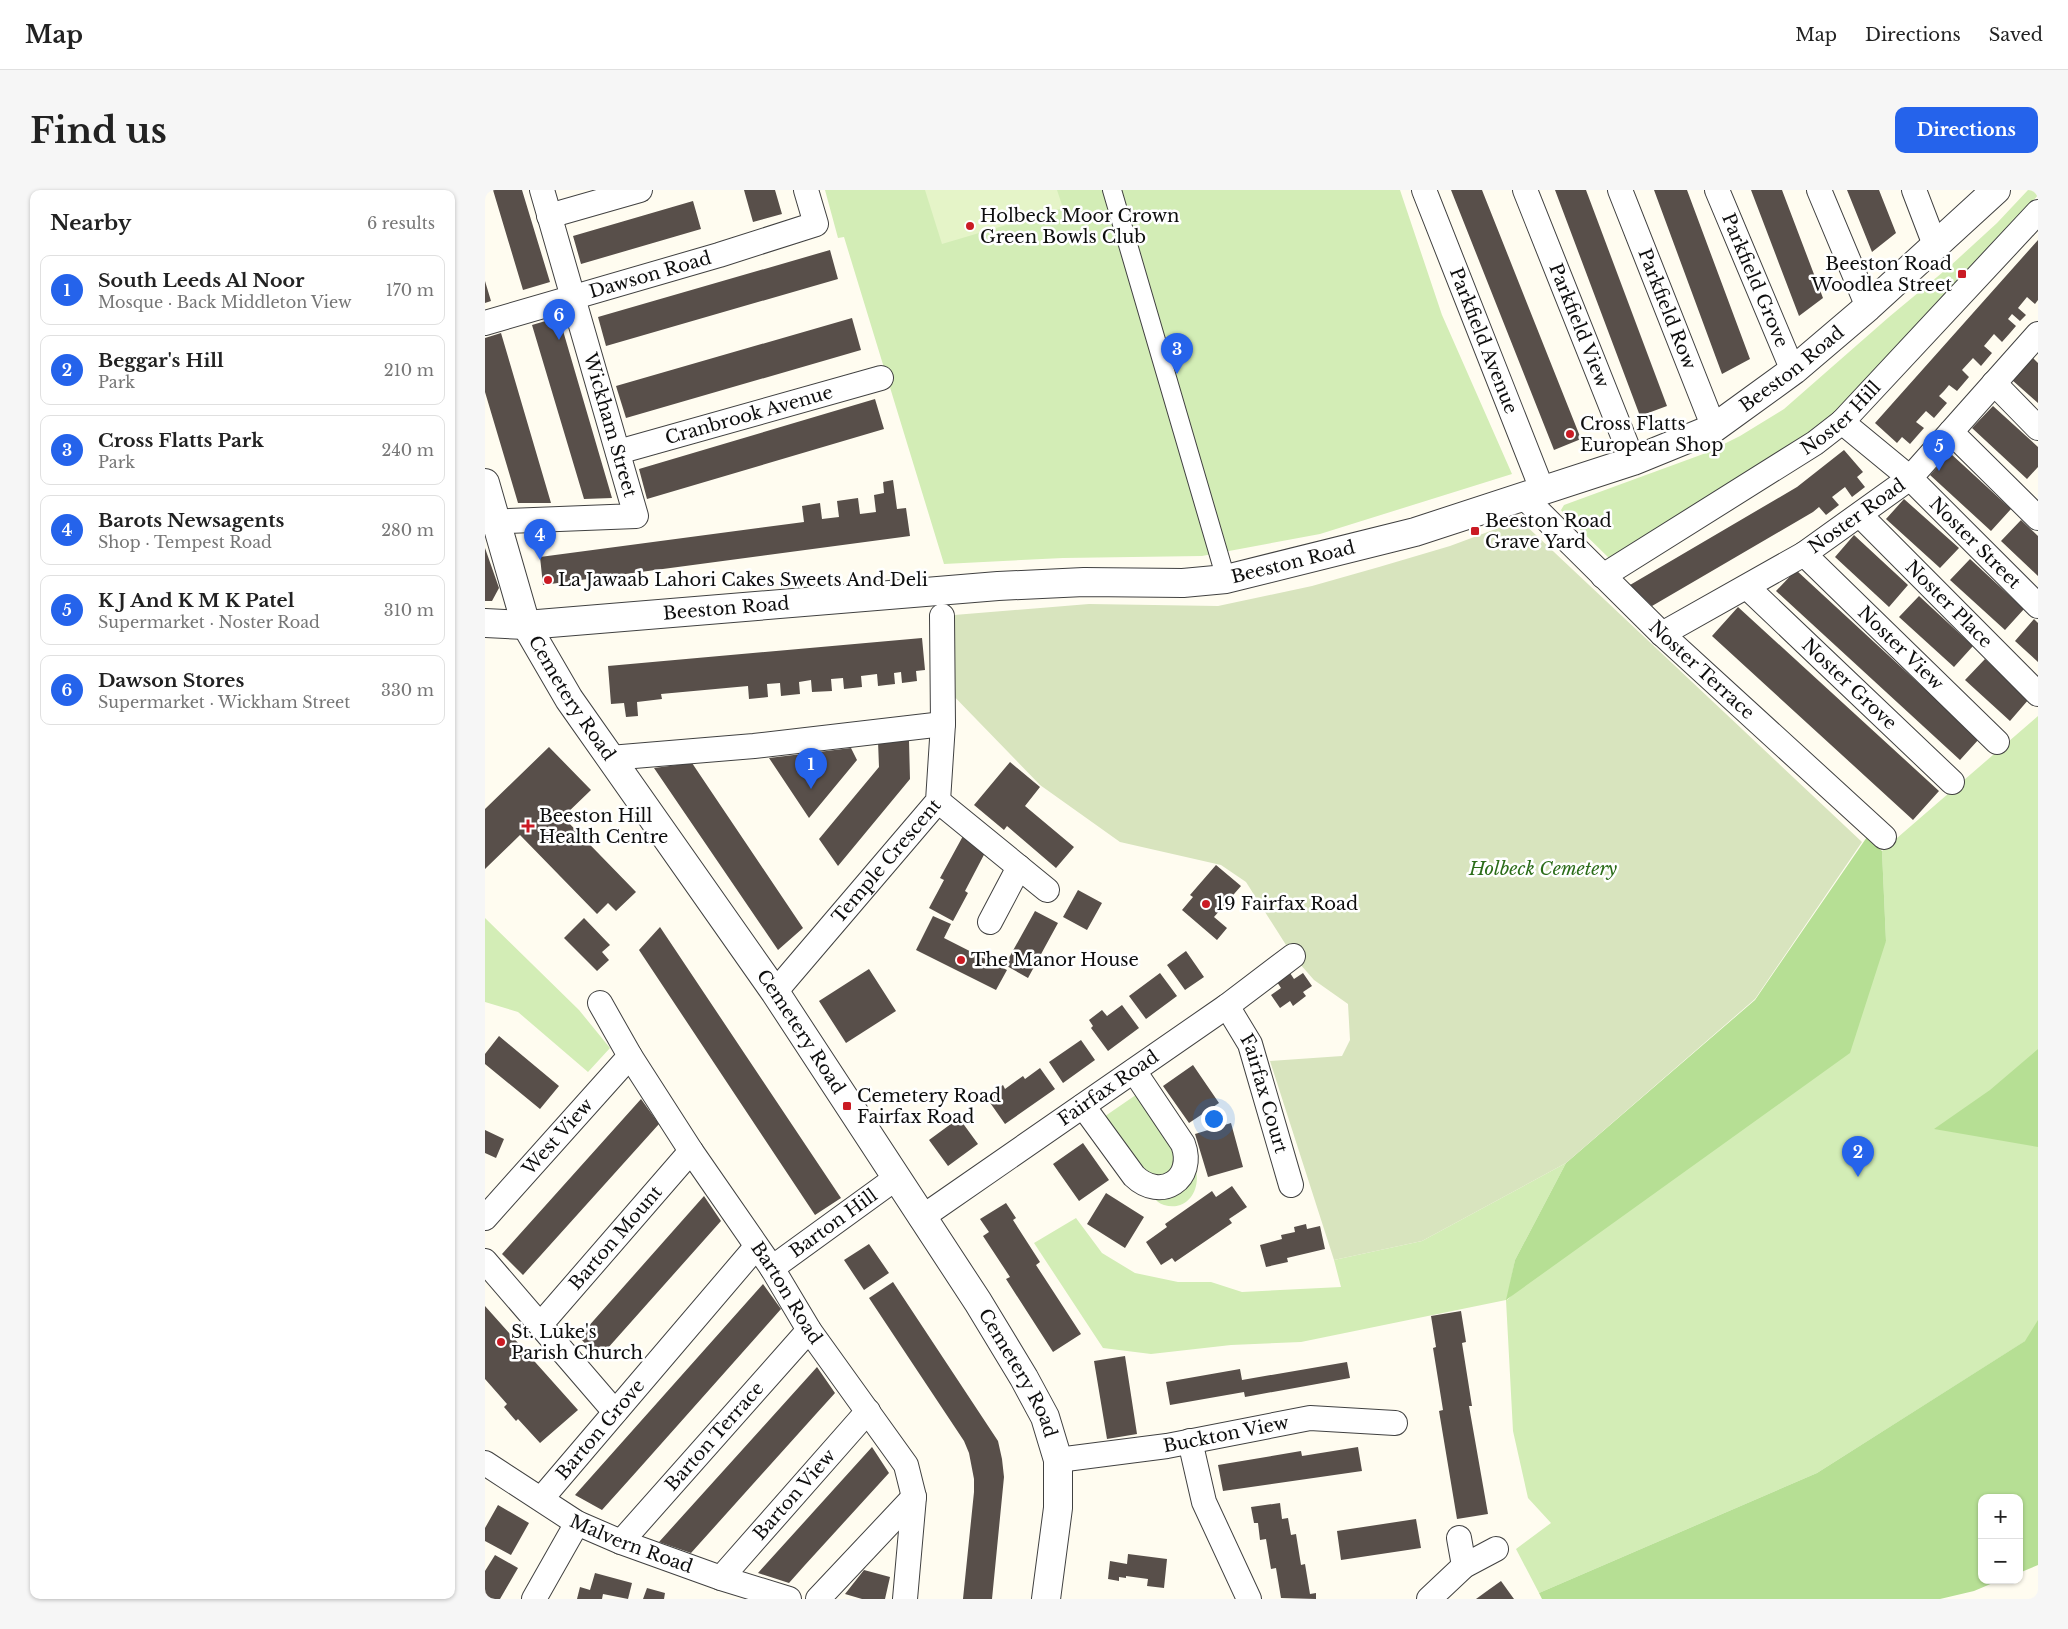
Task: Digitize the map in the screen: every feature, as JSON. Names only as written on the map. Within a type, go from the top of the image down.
[{"type":"street","name":"Wickham Street","points":[[491,521],[636,516],[542,190]]},
{"type":"street","points":[[549,216],[640,190]]},
{"type":"street","name":"Dawson Road","points":[[485,323],[719,255],[816,224],[806,190]]},
{"type":"street","points":[[1112,190],[1226,579]]},
{"type":"street","name":"Parkfield Avenue","points":[[1424,190],[1534,494]]},
{"type":"street","name":"Parkfield View","points":[[1525,190],[1633,462]]},
{"type":"street","name":"Parkfield Row","points":[[1619,190],[1714,428]]},
{"type":"street","name":"Parkfield Grove","points":[[1717,190],[1793,371]]},
{"type":"street","points":[[1819,190],[1868,307]]},
{"type":"street","points":[[1914,190],[1935,245]]},
{"type":"street","name":"Beeston Road","points":[[485,624],[526,625],[998,586],[1084,582],[1183,582],[1226,579],[1415,532],[1633,462],[1714,428],[1793,371],[1868,307],[1996,190]]},
{"type":"street","name":"Noster Hill","points":[[1603,576],[1815,443],[1842,422],[2038,212]]},
{"type":"street","name":"Noster Road","points":[[1662,634],[1805,554],[1910,478],[1994,383],[2037,338]]},
{"type":"street","name":"Cranbrook Avenue","points":[[617,452],[881,378]]},
{"type":"street","points":[[1994,383],[2038,428]]},
{"type":"street","name":"Noster Street","points":[[1842,422],[1910,478],[2038,606]]},
{"type":"street","points":[[1951,432],[2038,518]]},
{"type":"street","name":"Cemetery Road","points":[[485,483],[491,521],[526,625],[569,699],[775,992],[921,1218],[978,1302],[1045,1417],[1058,1460],[1058,1508],[1046,1599]]},
{"type":"street","name":"Noster Terrace","points":[[1534,494],[1603,576],[1662,634],[1885,837]]},
{"type":"street","name":"Noster Place","points":[[1860,516],[2038,694]]},
{"type":"street","name":"Noster View","points":[[1805,554],[1997,742]]},
{"type":"street","name":"Noster Grove","points":[[1747,587],[1952,782]]},
{"type":"street","name":"Temple Crescent","points":[[775,992],[938,801],[943,724],[942,616]]},
{"type":"street","points":[[610,758],[754,746],[943,724]]},
{"type":"street","points":[[938,801],[1047,890]]},
{"type":"street","points":[[990,922],[1019,867]]},
{"type":"street","name":"Fairfax Road","points":[[921,1218],[1227,1006],[1293,956]]},
{"type":"street","name":"Barton Road","points":[[600,1003],[630,1056],[691,1151],[772,1268],[809,1330],[906,1465],[914,1497],[905,1599]]},
{"type":"street","name":"Fairfax Court","points":[[1227,1006],[1250,1044],[1291,1185]]},
{"type":"street","name":"West View","points":[[485,1218],[630,1056]]},
{"type":"street","points":[[1083,1106],[1141,1183],[1150,1187],[1160,1188],[1169,1186],[1178,1180],[1184,1172],[1187,1163],[1187,1153],[1134,1070]]},
{"type":"street","name":"Barton Mount","points":[[541,1324],[691,1151]]},
{"type":"street","name":"Barton Hill","points":[[772,1268],[896,1178]]},
{"type":"street","name":"Barton Grove","points":[[542,1498],[756,1247]]},
{"type":"street","points":[[485,1261],[615,1412]]},
{"type":"street","name":"Barton Terrace","points":[[621,1542],[809,1330]]},
{"type":"street","name":"Barton View","points":[[721,1578],[869,1412]]},
{"type":"street","name":"Buckton View","points":[[1058,1460],[1190,1441],[1310,1418],[1395,1422]]},
{"type":"street","points":[[1190,1441],[1204,1502],[1249,1599]]},
{"type":"street","name":"Malvern Road","points":[[485,1463],[542,1498],[577,1523],[621,1542],[721,1578],[789,1599]]},
{"type":"street","points":[[818,1599],[914,1497]]},
{"type":"street","points":[[534,1599],[577,1523]]},
{"type":"street","points":[[1459,1538],[1464,1566]]},
{"type":"street","points":[[1429,1599],[1464,1566],[1496,1549]]},
{"type":"green space","points":[[825,190],[1400,190],[1442,315],[1512,474],[1320,534],[1202,556],[1063,558],[944,564],[844,237],[838,238]]},
{"type":"green space","name":"Holbeck Moor Crown Green Bowls Club","points":[[925,190],[1057,190],[1063,208],[942,244]]},
{"type":"green space","points":[[2028,190],[2036,190],[2038,195],[1952,299],[1851,408],[1612,561],[1563,513],[1561,510],[1564,505],[1706,453],[1740,436],[1784,409],[1949,267],[1997,223]]},
{"type":"green space","name":"Holbeck Cemetery","points":[[1520,520],[1862,842],[1755,999],[1566,1163],[1422,1241],[1334,1260],[1270,1061],[1342,1056],[1350,1040],[1348,1004],[1314,980],[1293,956],[1246,882],[1221,865],[1120,842],[1040,785],[943,685],[942,616],[1089,604],[1218,606],[1312,586],[1379,567],[1450,546]]},
{"type":"green space","points":[[2038,716],[2038,1333],[1817,1473],[1539,1593],[1516,1549],[1551,1523],[1528,1498],[1513,1431],[1506,1300],[1301,1342],[1231,1345],[1151,1354],[1103,1348],[1034,1243],[1076,1218],[1102,1253],[1135,1273],[1178,1282],[1211,1282],[1242,1292],[1341,1287],[1334,1260],[1422,1241],[1566,1163],[1515,1260],[1507,1300],[1886,941],[1882,851]]},
{"type":"green space","points":[[1867,837],[1882,851],[1886,941],[1850,1053],[1506,1300],[1515,1260],[1566,1163],[1755,1000]]},
{"type":"green space","points":[[485,918],[579,1010],[610,1048],[588,1072],[518,1012],[485,1002]]},
{"type":"green space","points":[[2038,1049],[2038,1147],[1934,1129],[1990,1090]]},
{"type":"green space","points":[[1143,1090],[1195,1167],[1197,1182],[1195,1190],[1187,1201],[1180,1205],[1164,1205],[1148,1192],[1129,1168],[1098,1121]]},
{"type":"green space","points":[[2038,1320],[2038,1565],[2023,1571],[2023,1494],[1978,1494],[1978,1584],[1991,1584],[1974,1591],[1940,1599],[1542,1599],[1539,1593],[1817,1473],[2025,1341]]},
{"type":"building","points":[[493,190],[522,190],[550,282],[523,290]]},
{"type":"building","points":[[744,190],[775,190],[782,214],[753,222]]},
{"type":"building","points":[[1451,190],[1482,190],[1581,439],[1554,450]]},
{"type":"building","points":[[1555,190],[1586,190],[1667,406],[1640,416]]},
{"type":"building","points":[[1654,190],[1687,190],[1750,359],[1722,374]]},
{"type":"building","points":[[1751,190],[1782,190],[1823,298],[1799,316]]},
{"type":"building","points":[[1847,190],[1879,190],[1896,233],[1872,252]]},
{"type":"building","points":[[693,201],[701,229],[581,264],[573,236]]},
{"type":"building","points":[[2038,240],[2038,300],[2035,304],[2027,297],[2018,308],[2026,315],[2020,321],[2012,314],[2008,319],[2016,326],[2002,342],[1994,334],[1984,346],[1992,353],[1981,366],[1973,358],[1962,370],[1969,377],[1957,391],[1949,385],[1939,396],[1947,403],[1934,418],[1926,411],[1916,422],[1924,428],[1910,444],[1902,437],[1897,443],[1875,423]]},
{"type":"building","points":[[830,250],[838,279],[606,346],[598,317]]},
{"type":"building","points":[[485,281],[491,301],[485,303]]},
{"type":"building","points":[[559,317],[612,498],[584,499],[532,325]]},
{"type":"building","points":[[852,318],[861,350],[626,418],[616,386]]},
{"type":"building","points":[[501,333],[551,503],[518,503],[485,392],[485,338]]},
{"type":"building","points":[[2033,358],[2038,363],[2038,403],[2012,380]]},
{"type":"building","points":[[875,399],[884,429],[647,499],[639,469]]},
{"type":"building","points":[[1993,406],[2038,447],[2038,467],[2027,479],[1972,428]]},
{"type":"building","points":[[1844,450],[1863,472],[1857,477],[1865,487],[1852,497],[1845,487],[1832,497],[1839,505],[1826,515],[1819,507],[1652,606],[1630,585],[1797,487]]},
{"type":"building","points":[[1950,453],[2011,509],[1991,531],[1930,475]]},
{"type":"building","points":[[893,480],[897,509],[906,508],[910,536],[543,585],[540,557],[804,522],[802,506],[820,503],[822,519],[839,517],[837,501],[858,498],[860,514],[876,512],[874,495],[884,493],[883,482]]},
{"type":"building","points":[[1904,499],[1959,548],[1940,568],[1886,519]]},
{"type":"building","points":[[2021,520],[2038,536],[2038,576],[2001,541]]},
{"type":"building","points":[[1854,535],[1908,585],[1889,607],[1835,557]]},
{"type":"building","points":[[485,548],[499,588],[492,601],[485,601]]},
{"type":"building","points":[[1970,559],[2024,609],[2005,630],[1950,580]]},
{"type":"building","points":[[1796,570],[1979,739],[1960,760],[1776,591]]},
{"type":"building","points":[[1919,596],[1973,646],[1954,667],[1899,617]]},
{"type":"building","points":[[1738,607],[1939,791],[1913,820],[1712,636]]},
{"type":"building","points":[[2034,619],[2038,623],[2038,662],[2015,641]]},
{"type":"building","points":[[922,638],[925,670],[916,671],[917,681],[902,683],[901,672],[894,673],[895,684],[878,686],[877,674],[861,676],[862,687],[844,689],[843,678],[831,679],[832,691],[812,692],[811,680],[799,682],[800,694],[781,696],[780,683],[767,684],[768,697],[749,699],[748,686],[661,694],[662,699],[637,702],[638,716],[626,717],[624,703],[611,704],[608,666]]},
{"type":"building","points":[[1985,659],[2029,699],[2010,721],[1965,680]]},
{"type":"building","points":[[878,741],[909,741],[910,779],[838,866],[819,839],[879,767]]},
{"type":"building","name":"Beeston Hill Health Centre","points":[[549,747],[591,790],[563,817],[636,892],[616,911],[608,903],[597,914],[520,835],[485,869],[485,809]]},
{"type":"building","points":[[851,748],[857,760],[809,818],[769,758]]},
{"type":"building","points":[[1010,762],[1040,787],[1025,806],[1074,847],[1056,868],[1007,826],[1004,830],[974,805]]},
{"type":"building","points":[[692,763],[803,928],[778,950],[654,768]]},
{"type":"building","points":[[963,836],[987,849],[965,891],[968,893],[953,921],[929,908],[944,880],[940,878]]},
{"type":"building","name":"19 Fairfax Road","points":[[1216,865],[1241,886],[1214,917],[1227,928],[1217,940],[1182,910],[1193,897],[1190,895]]},
{"type":"building","points":[[1078,890],[1102,903],[1087,930],[1063,917]]},
{"type":"building","points":[[1035,911],[1058,923],[1028,978],[1005,965]]},
{"type":"building","name":"The Manor House","points":[[933,916],[951,924],[944,938],[1007,970],[996,990],[916,950]]},
{"type":"building","points":[[584,918],[610,945],[602,952],[609,960],[597,971],[564,938]]},
{"type":"building","points":[[660,927],[841,1198],[815,1215],[639,950]]},
{"type":"building","points":[[1186,951],[1204,977],[1185,990],[1167,965]]},
{"type":"building","points":[[869,969],[896,1011],[846,1043],[819,1001]]},
{"type":"building","points":[[1160,973],[1177,996],[1146,1019],[1129,996]]},
{"type":"building","points":[[1290,973],[1294,979],[1303,973],[1312,986],[1303,992],[1306,996],[1293,1006],[1290,1001],[1280,1008],[1271,995],[1281,988],[1277,982]]},
{"type":"building","points":[[1122,1005],[1139,1028],[1108,1051],[1091,1028],[1093,1026],[1089,1020],[1102,1010],[1107,1016]]},
{"type":"building","points":[[499,1036],[559,1086],[540,1109],[485,1064],[485,1054]]},
{"type":"building","points":[[1081,1040],[1095,1060],[1063,1083],[1049,1062]]},
{"type":"building","points":[[1193,1065],[1219,1103],[1189,1123],[1163,1086]]},
{"type":"building","points":[[1040,1068],[1055,1089],[1005,1124],[986,1097],[1003,1085],[1005,1089],[1023,1076],[1025,1079]]},
{"type":"building","points":[[641,1099],[659,1124],[523,1275],[502,1254]]},
{"type":"building","points":[[959,1118],[978,1144],[948,1166],[929,1140]]},
{"type":"building","points":[[1231,1123],[1243,1167],[1208,1177],[1195,1134]]},
{"type":"building","points":[[485,1130],[504,1139],[496,1158],[485,1153]]},
{"type":"building","points":[[1083,1143],[1109,1180],[1079,1201],[1053,1164]]},
{"type":"building","points":[[1232,1186],[1247,1207],[1229,1219],[1232,1223],[1175,1262],[1172,1258],[1161,1265],[1146,1242],[1167,1227],[1165,1224],[1212,1191],[1216,1197]]},
{"type":"building","points":[[1106,1193],[1144,1217],[1125,1248],[1087,1224]]},
{"type":"building","points":[[704,1196],[721,1221],[599,1358],[579,1337]]},
{"type":"building","points":[[1006,1203],[1016,1218],[1013,1220],[1040,1262],[1036,1265],[1081,1334],[1053,1352],[1006,1279],[1010,1277],[983,1236],[989,1232],[980,1219]]},
{"type":"building","points":[[1306,1224],[1307,1229],[1320,1226],[1325,1249],[1287,1258],[1288,1262],[1266,1267],[1260,1245],[1282,1239],[1281,1235],[1295,1232],[1294,1227]]},
{"type":"building","points":[[869,1244],[889,1273],[864,1290],[844,1260]]},
{"type":"building","points":[[893,1282],[998,1441],[1004,1477],[992,1599],[963,1599],[974,1492],[974,1479],[969,1453],[964,1441],[869,1298]]},
{"type":"building","points":[[763,1284],[781,1309],[637,1471],[602,1510],[575,1495]]},
{"type":"building","name":"St. Luke's Parish Church","points":[[485,1306],[578,1410],[540,1443],[518,1419],[516,1421],[504,1407],[507,1404],[485,1379]]},
{"type":"building","points":[[1461,1311],[1466,1342],[1462,1343],[1472,1406],[1469,1406],[1488,1514],[1457,1519],[1439,1411],[1443,1410],[1433,1348],[1436,1347],[1431,1316]]},
{"type":"building","points":[[1125,1356],[1137,1434],[1107,1439],[1094,1361]]},
{"type":"building","points":[[1347,1362],[1350,1378],[1245,1397],[1244,1392],[1170,1405],[1166,1382],[1240,1369],[1242,1380]]},
{"type":"building","points":[[817,1367],[835,1393],[691,1553],[659,1542]]},
{"type":"building","points":[[872,1447],[889,1473],[789,1583],[758,1573]]},
{"type":"building","points":[[1358,1447],[1362,1471],[1223,1491],[1218,1465],[1301,1451],[1302,1456]]},
{"type":"building","points":[[1280,1503],[1282,1519],[1288,1518],[1291,1535],[1296,1534],[1301,1565],[1305,1564],[1310,1594],[1316,1593],[1316,1599],[1281,1598],[1276,1568],[1271,1569],[1266,1539],[1260,1540],[1258,1523],[1254,1523],[1251,1507]]},
{"type":"building","points":[[498,1505],[529,1523],[511,1555],[485,1541],[485,1528]]},
{"type":"building","points":[[1416,1519],[1421,1548],[1341,1560],[1337,1531]]},
{"type":"building","points":[[1128,1554],[1167,1559],[1164,1588],[1147,1586],[1148,1579],[1126,1576],[1126,1578],[1119,1577],[1119,1581],[1108,1579],[1110,1561],[1127,1564]]},
{"type":"building","points":[[495,1555],[518,1568],[500,1599],[485,1599],[485,1571]]},
{"type":"building","points":[[864,1570],[890,1577],[885,1599],[862,1599],[845,1594]]},
{"type":"building","points":[[595,1573],[632,1583],[628,1599],[603,1594],[602,1599],[577,1599],[580,1587],[590,1590]]},
{"type":"building","points":[[1501,1581],[1514,1599],[1476,1599],[1487,1591]]},
{"type":"building","points":[[647,1588],[665,1593],[664,1599],[643,1599]]},
{"type":"place","name":"Holbeck Moor Crown Green Bowls Club","points":[[970,226]]},
{"type":"place","name":"Beeston Road Woodlea Street","points":[[1962,274]]},
{"type":"place","name":"Dawson Stores","points":[[559,340]]},
{"type":"place","name":"Cross Flatts Park","points":[[1177,374]]},
{"type":"place","name":"Cross Flatts European Shop","points":[[1570,434]]},
{"type":"place","name":"K J And K M K Patel","points":[[1939,471]]},
{"type":"place","name":"Beeston Road Grave Yard","points":[[1475,531]]},
{"type":"place","name":"Barots Newsagents","points":[[540,560]]},
{"type":"place","name":"La Jawaab Lahori Cakes Sweets And Deli","points":[[548,580]]},
{"type":"place","name":"South Leeds Al Noor","points":[[811,789]]},
{"type":"place","name":"Beeston Hill Health Centre","points":[[528,826]]},
{"type":"place","name":"19 Fairfax Road","points":[[1206,904]]},
{"type":"place","name":"The Manor House","points":[[961,960]]},
{"type":"place","name":"Cemetery Road Fairfax Road","points":[[847,1106]]},
{"type":"place","name":"Beggar's Hill","points":[[1858,1177]]},
{"type":"place","name":"St. Luke's Parish Church","points":[[501,1342]]}]
